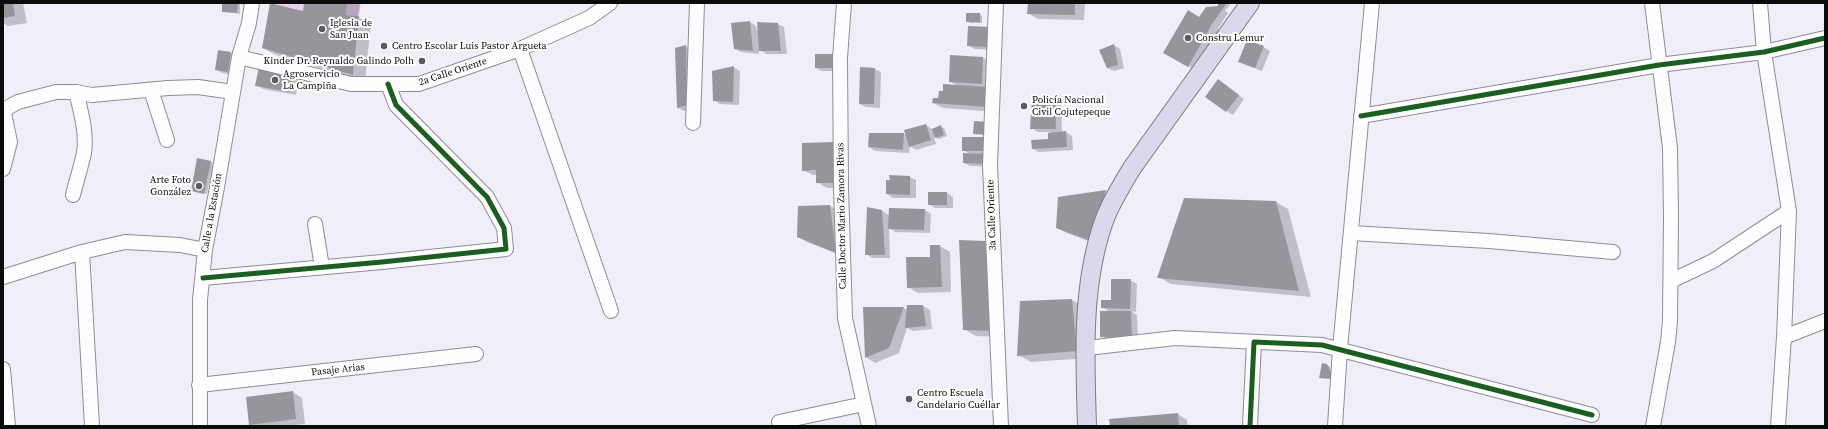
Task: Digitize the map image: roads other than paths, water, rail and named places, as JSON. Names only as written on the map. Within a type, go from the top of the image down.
[{"type":"main road","points":[[1087,426],[1087,348],[1090,278],[1102,230],[1113,201],[1132,168],[1250,3]]},
{"type":"street","name":"Calle a la Estación","points":[[200,426],[200,300],[203,278],[204,250],[216,193],[239,57],[249,23],[252,3]]},
{"type":"street","name":"2a Calle Oriente","points":[[239,57],[351,84],[419,84],[520,49],[589,18],[610,3]]},
{"type":"street","points":[[693,123],[697,3]]},
{"type":"street","name":"Calle Doctor Mario Zamora Rivas","points":[[844,3],[840,58],[841,187],[845,318],[870,426]]},
{"type":"street","name":"3a Calle Oriente","points":[[996,3],[990,165],[1001,426]]},
{"type":"street","points":[[1335,426],[1340,349],[1372,3]]},
{"type":"street","points":[[1652,3],[1670,148],[1671,281],[1668,342],[1653,426]]},
{"type":"street","points":[[1760,3],[1764,52],[1789,211],[1784,337],[1778,426]]},
{"type":"street","points":[[1361,116],[1659,65],[1764,52],[1825,38]]},
{"type":"street","points":[[520,49],[611,310]]},
{"type":"street","points":[[203,278],[506,249],[504,228],[487,197],[396,105],[388,84]]},
{"type":"street","points":[[3,169],[10,142],[4,114],[7,108],[18,102],[56,92],[92,94],[198,87],[233,92]]},
{"type":"street","points":[[151,90],[167,140]]},
{"type":"street","points":[[73,195],[84,153],[83,120],[76,92]]},
{"type":"street","points":[[1671,281],[1713,261],[1789,211]]},
{"type":"street","points":[[315,224],[322,267]]},
{"type":"street","points":[[1351,233],[1489,240],[1613,252]]},
{"type":"street","points":[[3,276],[82,252],[125,242],[180,245],[204,250]]},
{"type":"street","points":[[82,252],[92,426]]},
{"type":"street","points":[[1784,337],[1825,321]]},
{"type":"street","points":[[1087,348],[1175,338],[1322,345],[1592,414]]},
{"type":"street","points":[[1250,426],[1254,342]]},
{"type":"street","name":"Pasaje Arias","points":[[199,385],[476,354]]},
{"type":"street","points":[[3,369],[8,426]]},
{"type":"street","points":[[779,422],[864,404]]},
{"type":"place","name":"Iglesia de San Juan","points":[[322,29]]},
{"type":"place","name":"Constru Lemur","points":[[1188,38]]},
{"type":"place","name":"Centro Escolar Luis Pastor Argueta","points":[[384,46]]},
{"type":"place","name":"Kinder Dr. Reynaldo Galindo Polh","points":[[422,61]]},
{"type":"place","name":"Agroservicio La Campiña","points":[[275,80]]},
{"type":"place","name":"Policía Nacional Civil Cojutepeque","points":[[1024,106]]},
{"type":"place","name":"Arte Foto González","points":[[199,186]]},
{"type":"place","name":"Centro Escuela Candelario Cuéllar","points":[[909,399]]}]
